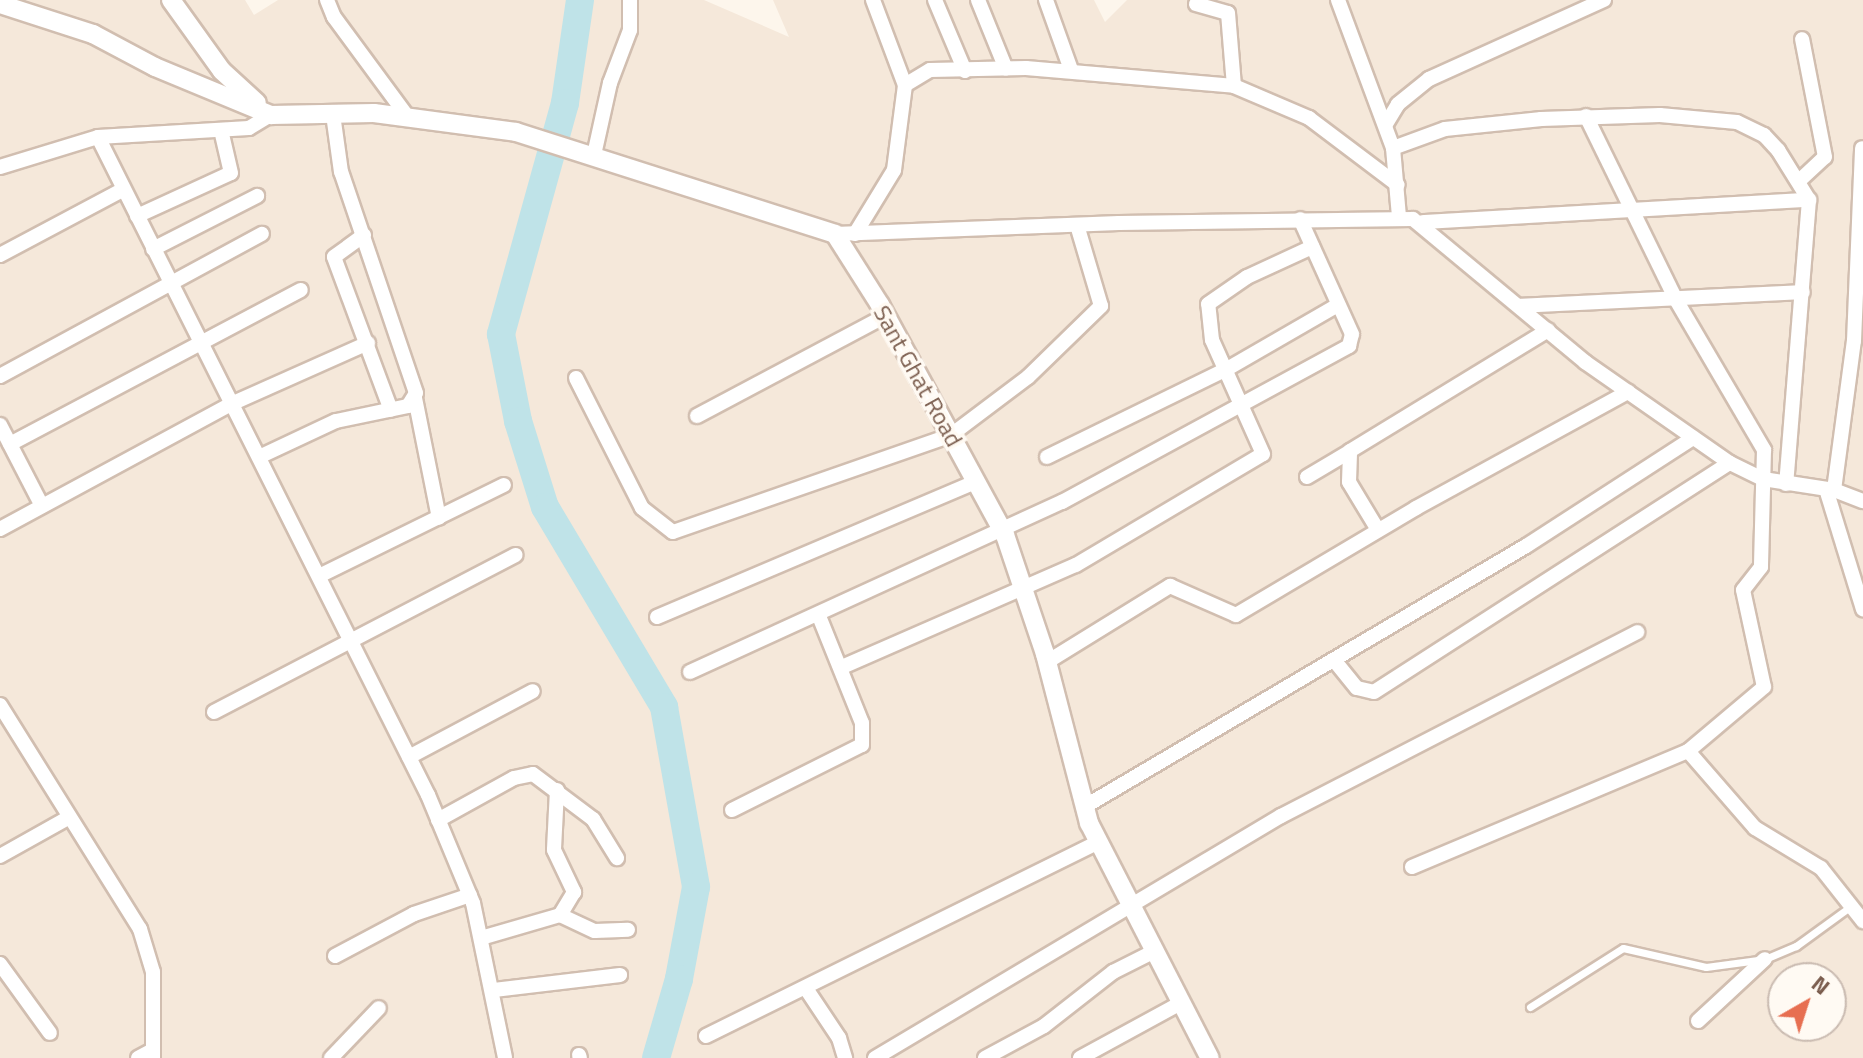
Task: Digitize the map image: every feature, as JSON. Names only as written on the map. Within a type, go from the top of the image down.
[{"type":"street","points":[[171,0],[222,71],[271,115]]},
{"type":"street","points":[[327,0],[334,17],[407,116]]},
{"type":"street","points":[[591,153],[610,83],[630,30],[630,0]]},
{"type":"street","points":[[855,234],[898,157],[905,85],[873,0]]},
{"type":"street","points":[[935,0],[965,71]]},
{"type":"street","points":[[978,0],[1006,69]]},
{"type":"street","points":[[1046,0],[1071,70]]},
{"type":"street","points":[[1338,0],[1393,148],[1399,217]]},
{"type":"street","points":[[1386,124],[1398,104],[1429,79],[1604,0]]},
{"type":"street","points":[[1196,4],[1228,13],[1234,86]]},
{"type":"street","points":[[13,7],[93,34],[155,67],[271,115],[407,116],[516,132],[591,153],[654,180],[835,234],[1300,219],[1399,217],[1423,222],[1809,200]]},
{"type":"street","points":[[1799,181],[1825,157],[1802,39]]},
{"type":"street","points":[[905,85],[930,70],[1006,69],[1071,70],[1234,86],[1309,118],[1398,185]]},
{"type":"street","points":[[333,114],[341,172],[415,398],[439,518]]},
{"type":"street","points":[[0,167],[98,137],[249,128],[271,115]]},
{"type":"street","points":[[1393,148],[1445,129],[1586,116],[1660,115],[1737,122],[1764,135],[1799,181],[1809,200],[1786,484]]},
{"type":"street","points":[[1412,867],[1688,751],[1764,687],[1743,590],[1761,567],[1764,450],[1758,435],[1675,298],[1586,116]]},
{"type":"street","points":[[137,216],[231,173],[221,130]]},
{"type":"street","points":[[98,137],[438,820],[470,895],[494,990],[505,1058]]},
{"type":"street","points":[[1862,148],[1854,341],[1830,490],[1863,609]]},
{"type":"street","points":[[0,255],[124,189]]},
{"type":"street","points":[[153,249],[257,196]]},
{"type":"street","points":[[690,672],[819,616],[1002,530],[1349,346],[1352,334],[1300,219]]},
{"type":"street","points":[[1423,222],[1548,330],[1628,392],[1730,463],[1763,479],[1830,490],[1863,501]]},
{"type":"street","points":[[576,378],[642,508],[673,532],[951,435],[1028,377],[1098,314],[1100,298],[1077,225]]},
{"type":"street","points":[[0,376],[262,234]]},
{"type":"street","name":"Sant Ghat Road","points":[[835,234],[885,316],[1002,530],[1025,585],[1084,807],[1130,910],[1210,1058]]},
{"type":"street","points":[[364,235],[334,257],[391,410]]},
{"type":"street","points":[[842,667],[1076,565],[1257,459],[1264,449],[1208,325],[1212,298],[1312,247]]},
{"type":"street","points":[[10,444],[301,290]]},
{"type":"street","points":[[1519,306],[1803,292]]},
{"type":"street","points":[[1047,457],[1227,369],[1338,305]]},
{"type":"street","points":[[697,416],[885,316]]},
{"type":"street","points":[[1307,477],[1548,330]]},
{"type":"street","points":[[0,529],[231,404],[368,343]]},
{"type":"street","points":[[1047,662],[1170,586],[1236,615],[1378,530],[1628,392]]},
{"type":"street","points":[[259,457],[336,421],[408,406],[415,398]]},
{"type":"street","points":[[0,425],[42,506]]},
{"type":"street","points":[[1084,807],[1526,546],[1693,438]]},
{"type":"street","points":[[1350,451],[1349,482],[1378,530]]},
{"type":"street","points":[[1334,660],[1357,688],[1374,692],[1730,463]]},
{"type":"street","points":[[657,617],[975,482]]},
{"type":"street","points":[[319,576],[504,485]]},
{"type":"street","points":[[214,712],[516,555]]},
{"type":"street","points":[[732,810],[862,745],[862,723],[819,616]]},
{"type":"street","points":[[875,1058],[1130,910],[1281,816],[1637,632]]},
{"type":"street","points":[[409,757],[533,691]]},
{"type":"street","points":[[0,705],[68,818],[125,901],[149,951],[153,1054],[138,1058]]},
{"type":"street","points":[[1688,751],[1755,828],[1821,868],[1863,921]]},
{"type":"street","points":[[438,820],[526,775],[557,790],[601,828],[617,858]]},
{"type":"street","points":[[557,790],[554,850],[574,892],[560,915]]},
{"type":"street","points":[[0,856],[68,818]]},
{"type":"street","points":[[706,1036],[807,990],[1098,842]]},
{"type":"street","points":[[335,956],[414,914],[470,895]]},
{"type":"street","points":[[481,938],[560,915],[595,931],[628,930]]},
{"type":"street","points":[[985,1058],[1044,1026],[1113,972],[1153,952]]},
{"type":"street","points":[[1698,1021],[1765,959]]},
{"type":"street","points":[[0,964],[50,1033]]},
{"type":"street","points":[[494,990],[620,975]]},
{"type":"street","points":[[807,990],[839,1038],[845,1058]]},
{"type":"street","points":[[1087,1056],[1181,1003]]},
{"type":"street","points":[[331,1058],[379,1008]]},
{"type":"lane","points":[[1530,1007],[1623,948],[1706,967],[1765,959],[1796,946],[1851,906]]},
{"type":"shaded area","points":[[0,0],[245,0],[254,15],[278,0],[704,0],[789,37],[773,0],[1094,0],[1105,22],[1127,0],[1863,0],[1863,1058],[0,1058]]},
{"type":"waterway","points":[[580,0],[565,103],[501,334],[518,421],[545,507],[664,707],[696,887],[679,979],[656,1058]]}]
